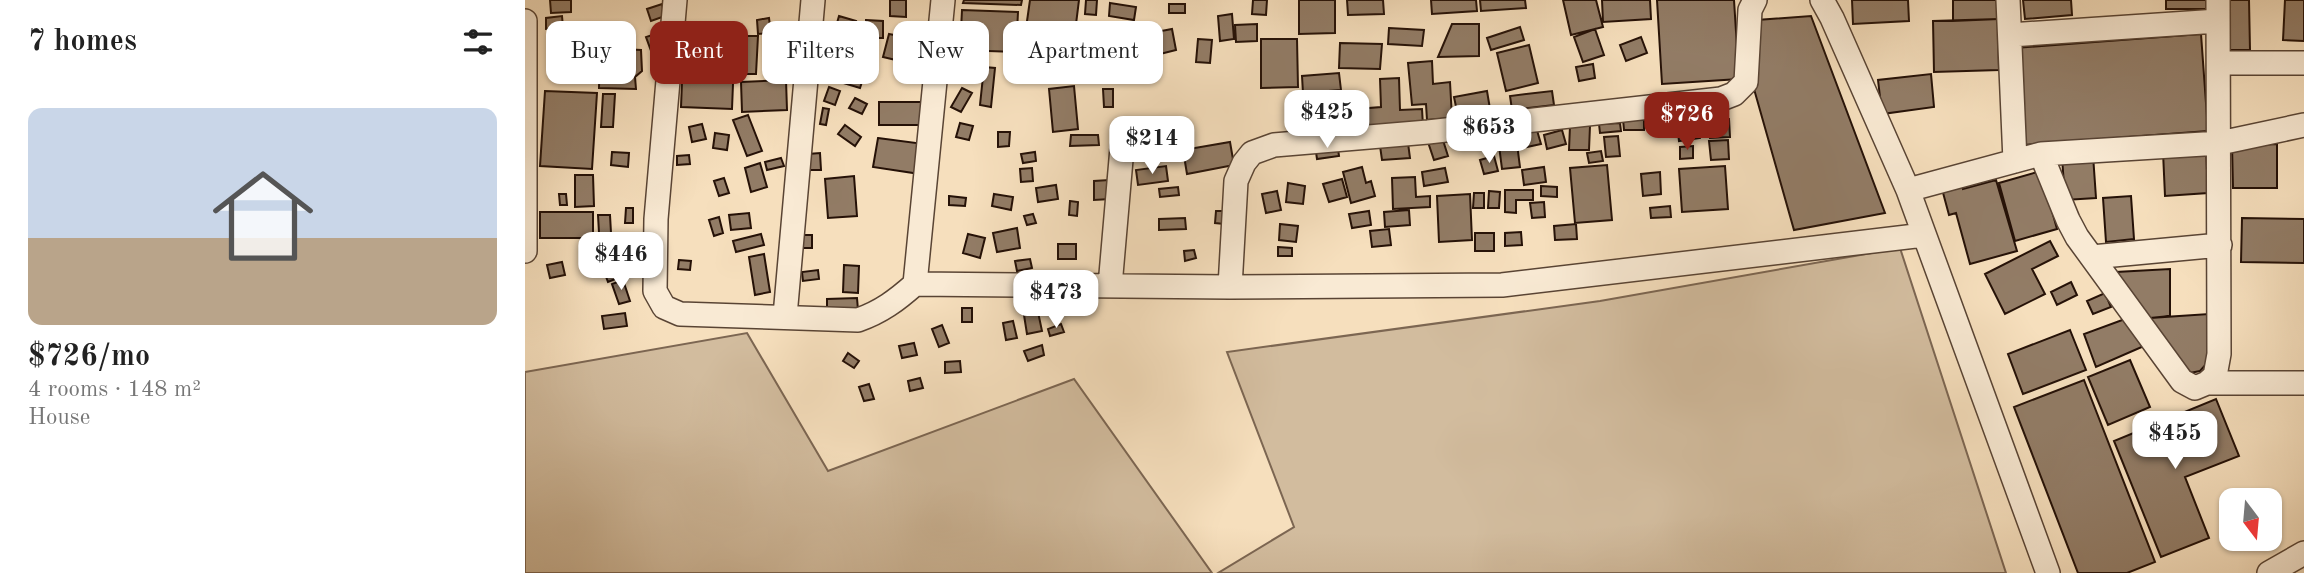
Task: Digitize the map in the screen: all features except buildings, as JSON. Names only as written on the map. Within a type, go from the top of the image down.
[{"type":"street","points":[[675,0],[656,219],[655,290],[664,307],[680,314],[858,320],[877,314],[915,284],[1230,287],[1502,285],[1924,234]]},
{"type":"street","points":[[785,317],[813,0]]},
{"type":"street","points":[[915,284],[943,0]]},
{"type":"street","points":[[1230,287],[1236,181],[1252,153],[1274,145],[1428,132],[1721,99],[1734,94],[1746,82],[1750,10],[1755,0]]},
{"type":"street","points":[[1822,0],[1908,190],[2048,573]]},
{"type":"street","points":[[2008,0],[2015,161]]},
{"type":"street","points":[[2010,35],[2218,11],[2220,354],[2215,376],[2207,383]]},
{"type":"street","points":[[525,21],[525,251]]},
{"type":"street","points":[[2219,63],[2304,64]]},
{"type":"street","points":[[1908,190],[2041,154],[2220,143],[2304,125]]},
{"type":"street","points":[[1110,286],[1122,148]]},
{"type":"street","points":[[2041,154],[2077,237],[2182,381],[2195,387],[2207,383],[2304,383]]},
{"type":"street","points":[[2092,257],[2220,246]]},
{"type":"street","points":[[2269,573],[2304,553]]},
{"type":"shaded area","points":[[1900,248],[2006,573],[1218,573],[1294,527],[1227,352],[1600,301]]},
{"type":"shaded area","points":[[747,333],[828,471],[1074,379],[1212,573],[525,573],[525,372]]}]
